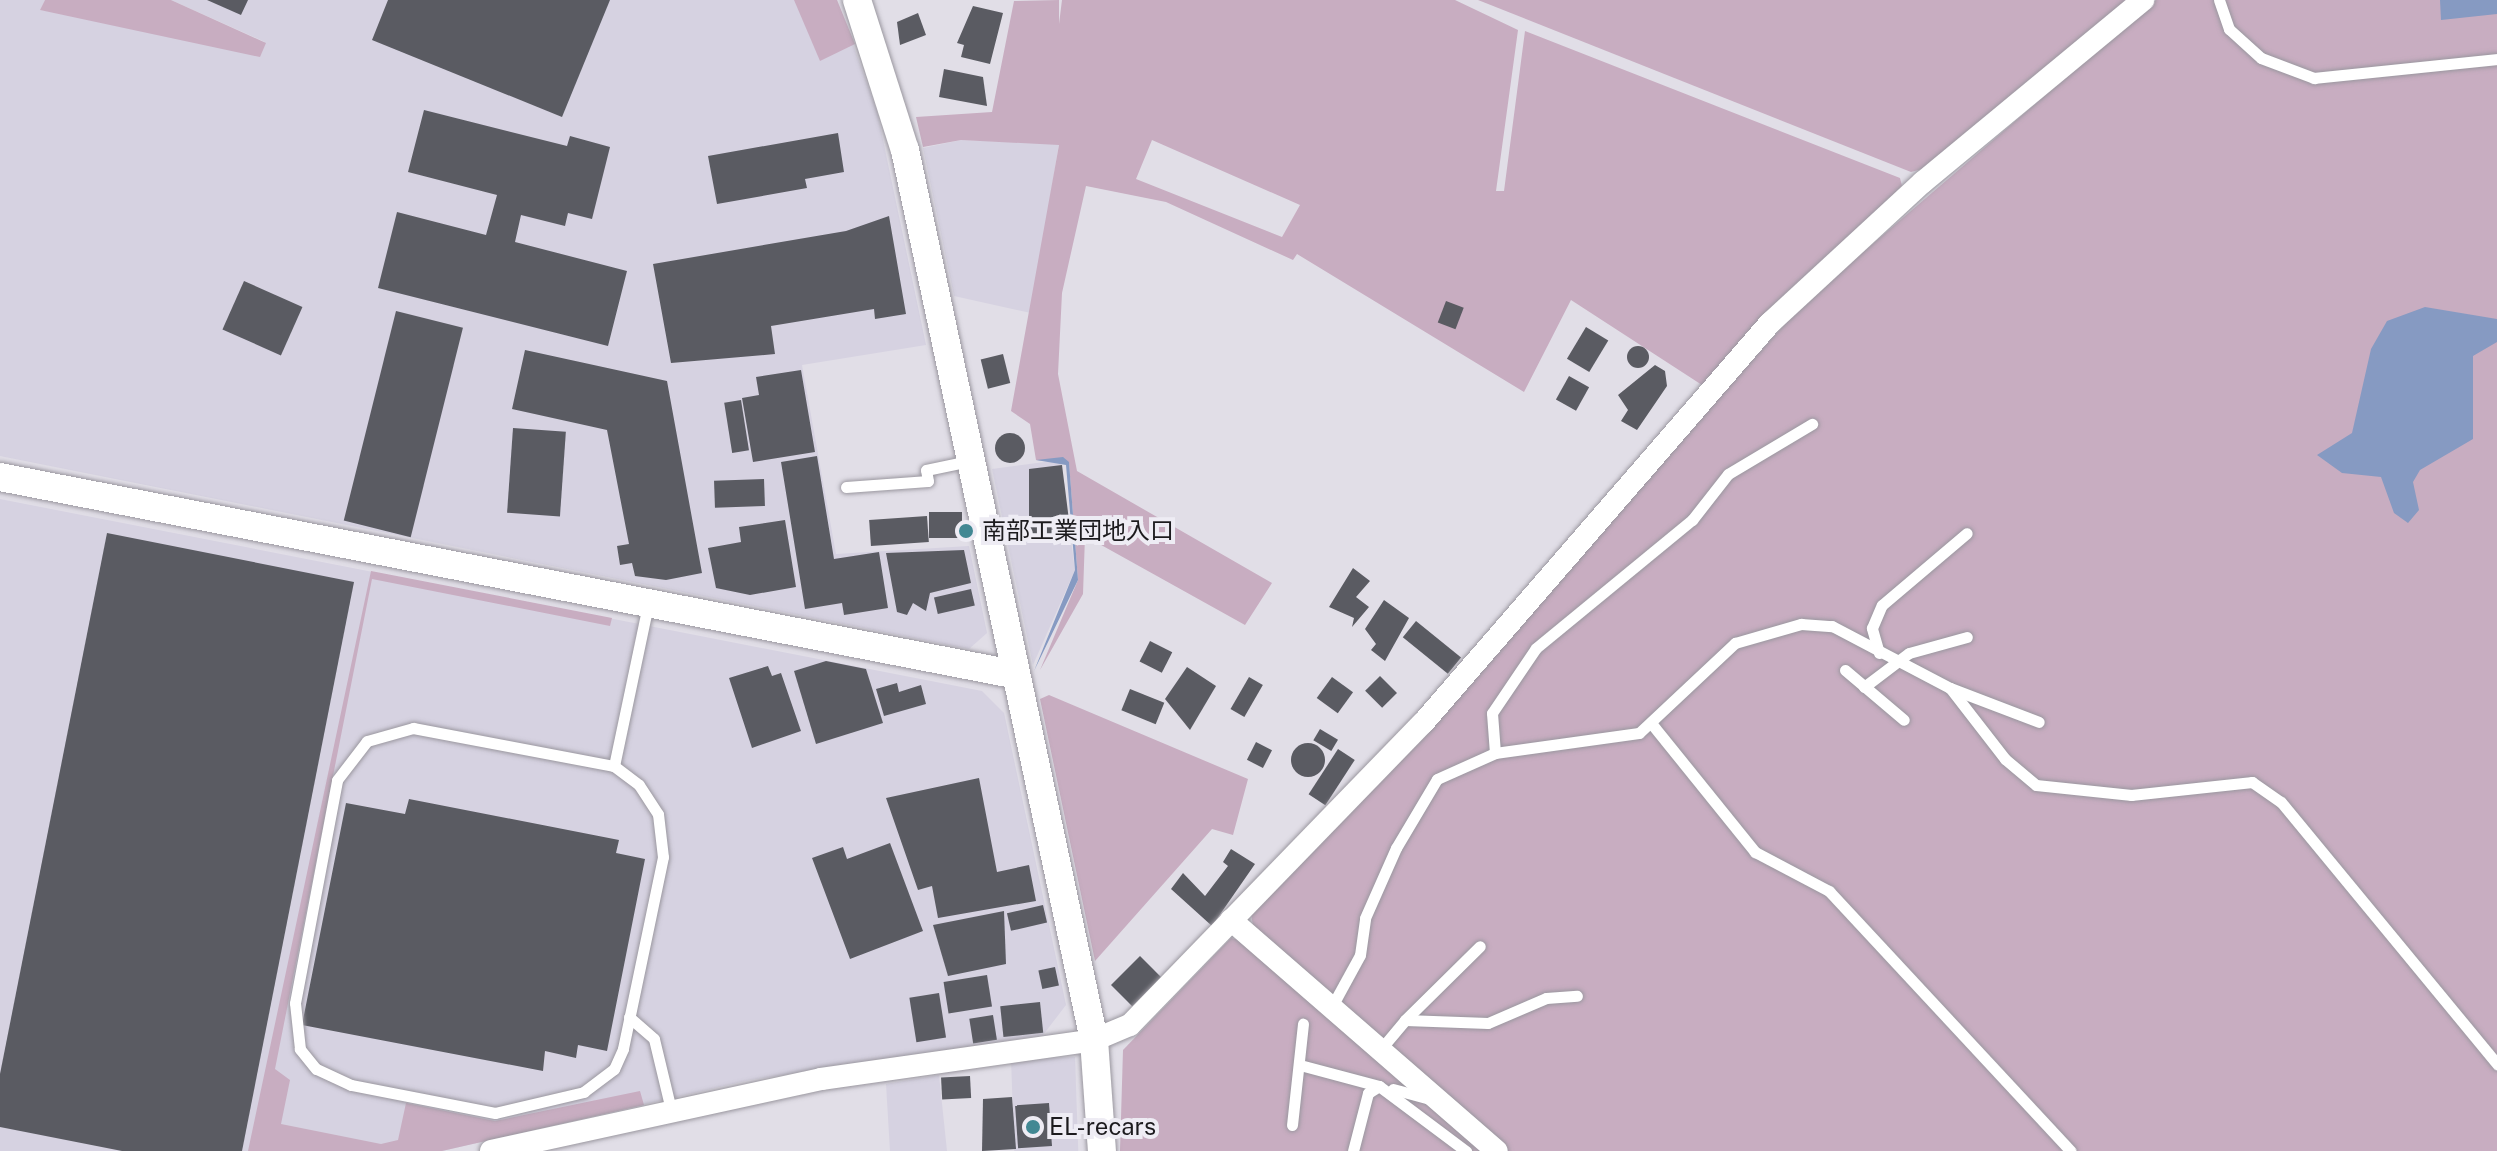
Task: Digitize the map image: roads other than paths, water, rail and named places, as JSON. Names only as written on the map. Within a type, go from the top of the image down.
[{"type":"street","points":[[857,0],[896,114],[1013,674],[1094,1040],[1102,1151]]},
{"type":"street","points":[[491,1151],[540,1146],[671,1110],[821,1079],[1094,1040],[1130,1025],[1423,723],[1770,323],[1923,182],[2143,0]]},
{"type":"street","points":[[0,477],[1013,674]]},
{"type":"street","points":[[1231,920],[1497,1151]]},
{"type":"lane","points":[[2219,0],[2229,29],[2261,58],[2314,78],[2497,59]]},
{"type":"lane","points":[[1495,753],[1492,713],[1536,648],[1692,520],[1728,474],[1812,424]]},
{"type":"lane","points":[[846,487],[928,481],[926,470],[969,461]]},
{"type":"lane","points":[[1879,653],[1872,628],[1882,605],[1967,533]]},
{"type":"lane","points":[[614,766],[648,603]]},
{"type":"lane","points":[[1331,1008],[1360,955],[1365,918],[1396,848],[1437,779],[1495,753],[1639,733],[1735,643],[1772,627],[1832,626],[1892,661],[1950,688],[2039,722]]},
{"type":"lane","points":[[1864,687],[1892,661],[1967,637]]},
{"type":"lane","points":[[1845,670],[1904,720]]},
{"type":"lane","points":[[1950,688],[2005,759],[2036,785],[2117,795],[2252,782],[2281,802],[2497,1064]]},
{"type":"lane","points":[[1651,723],[1755,852],[1829,891],[2071,1151]]},
{"type":"lane","points":[[427,729],[614,766],[650,798],[662,837],[629,1017],[614,1069],[598,1083],[570,1097],[495,1113],[336,1080],[300,1049],[293,1026],[337,780],[367,741],[390,731],[427,729]]},
{"type":"lane","points":[[1380,1050],[1405,1020],[1480,946]]},
{"type":"lane","points":[[1405,1020],[1488,1023],[1546,998],[1577,996]]},
{"type":"lane","points":[[629,1017],[654,1039],[671,1110]]},
{"type":"lane","points":[[1292,1125],[1303,1024]]},
{"type":"lane","points":[[1300,1065],[1438,1101]]},
{"type":"lane","points":[[1353,1151],[1368,1093],[1384,1087]]},
{"type":"lane","points":[[1384,1087],[1466,1151]]},
{"type":"water","points":[[2440,0],[2497,0],[2497,14],[2441,20]]},
{"type":"water","points":[[2425,307],[2497,319],[2497,342],[2473,356],[2473,439],[2420,470],[2413,482],[2419,510],[2408,523],[2394,513],[2381,477],[2342,473],[2317,455],[2352,433],[2371,349],[2387,321]]},
{"type":"water","points":[[1063,457],[1069,462],[1078,580],[1034,671],[1075,570],[1066,465],[1036,460]]},
{"type":"place","name":"南部工業団地入口","points":[[966,531]]},
{"type":"place","name":"EL-recars","points":[[1033,1127]]}]
